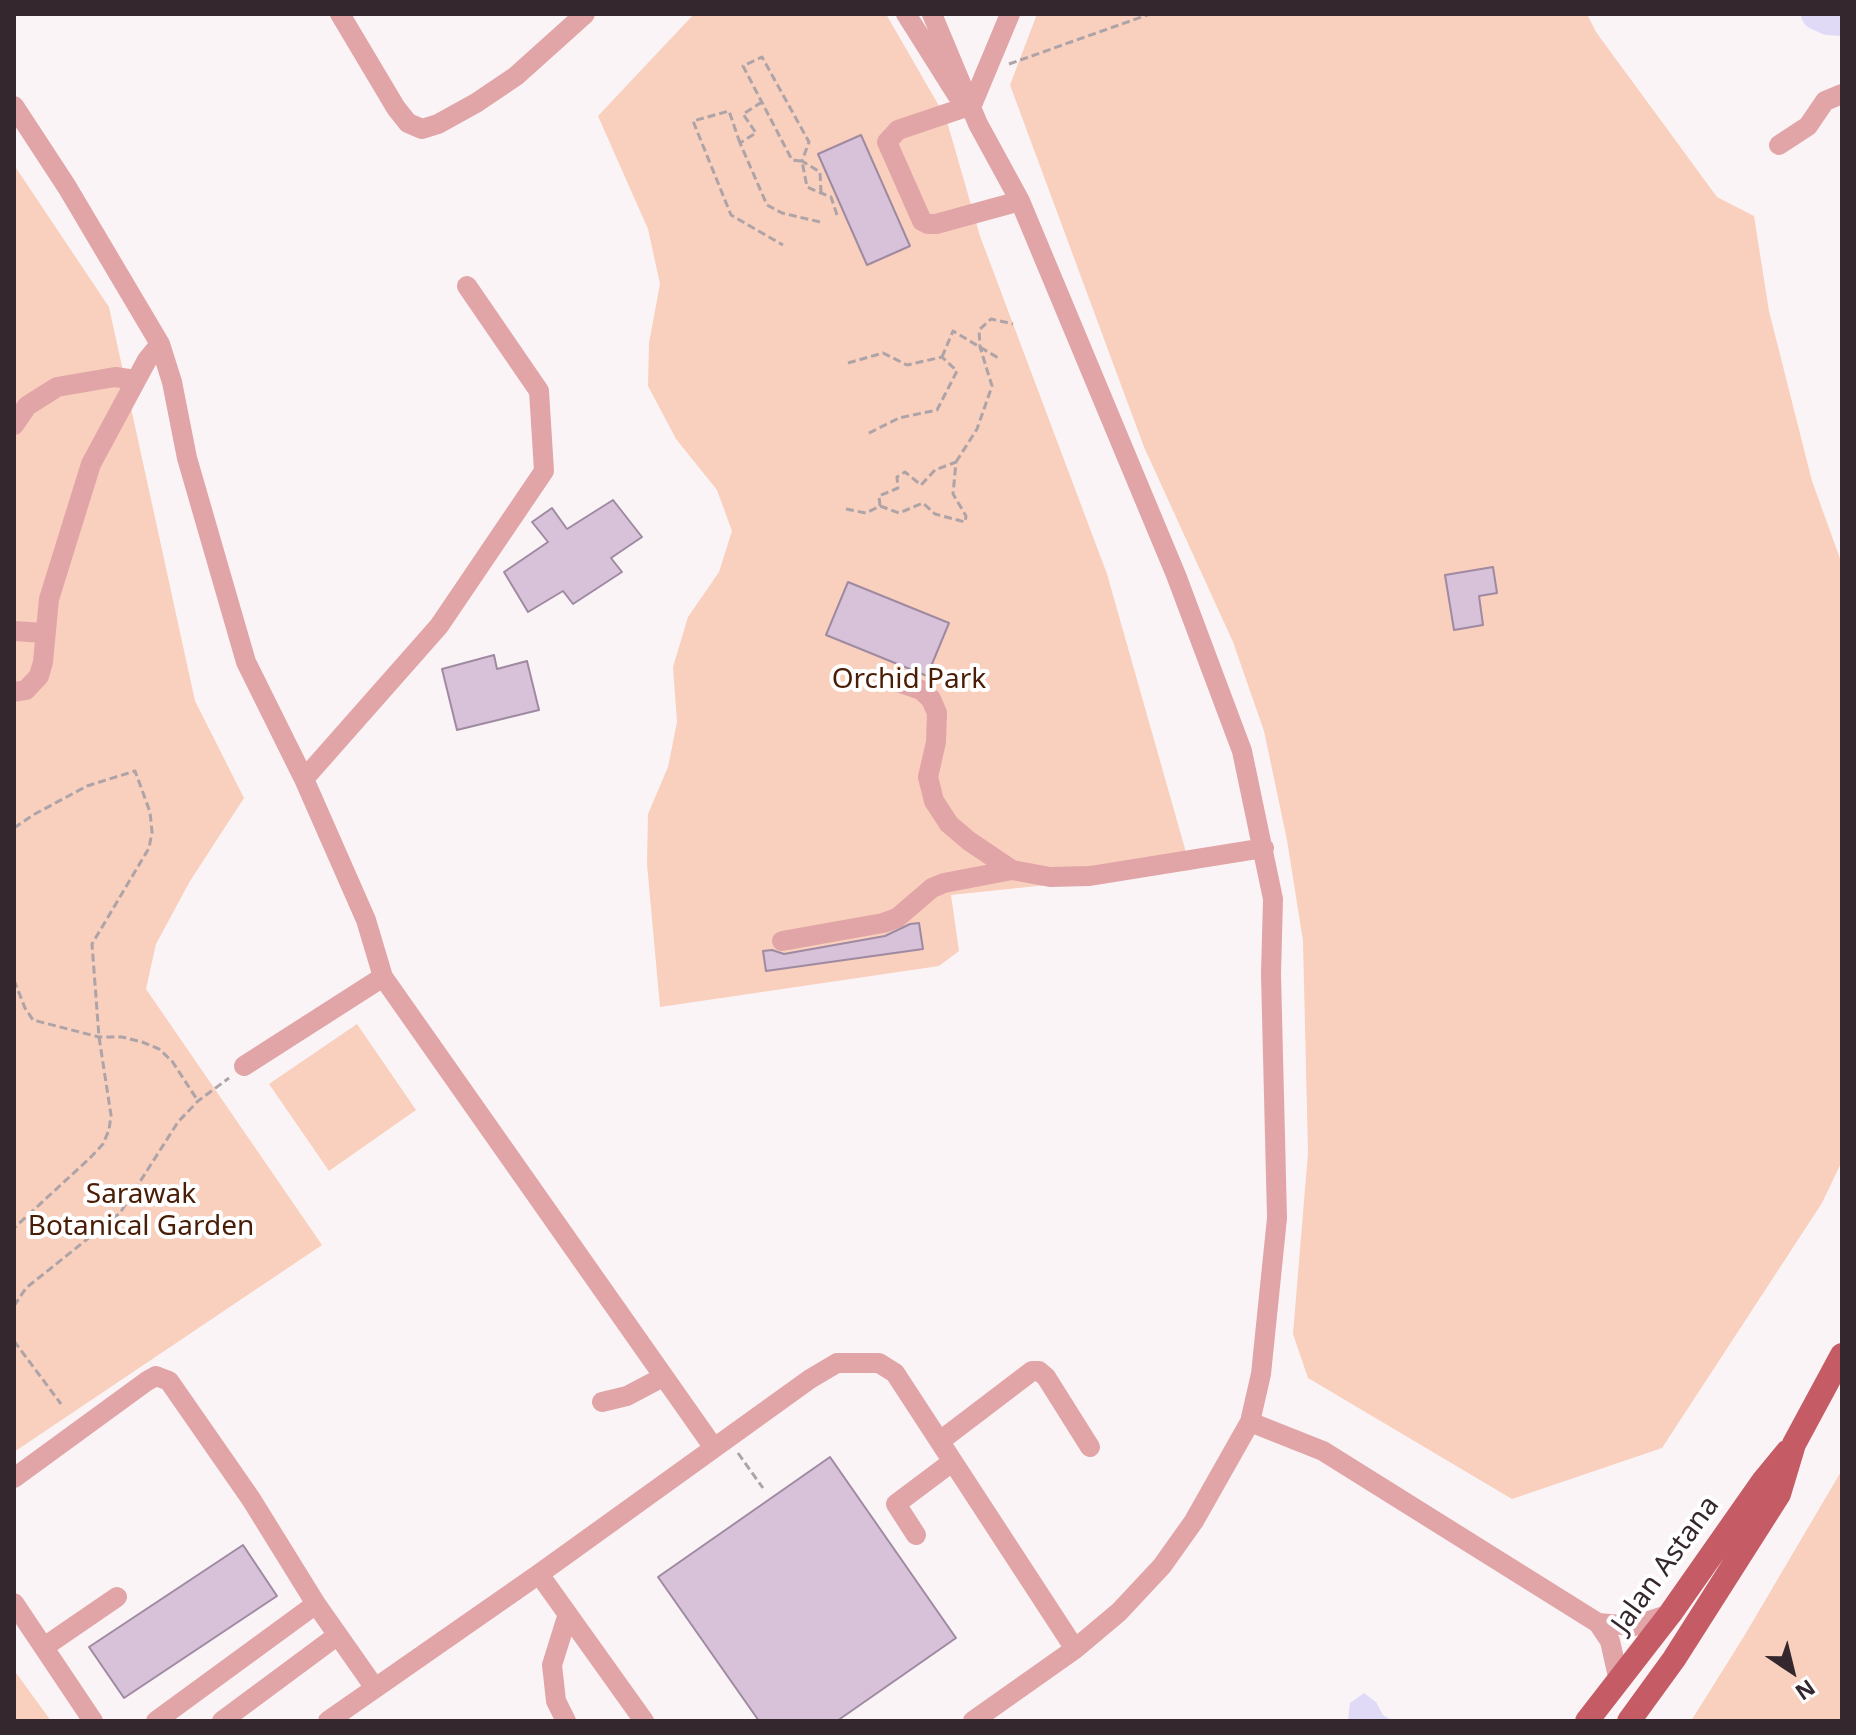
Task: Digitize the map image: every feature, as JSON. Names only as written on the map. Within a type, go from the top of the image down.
[{"type":"main road","name":"Jalan Astana","points":[[1587,1721],[1670,1614],[1764,1480],[1794,1444],[1842,1355]]},
{"type":"main road","name":"Jalan Astana","points":[[1631,1720],[1674,1659],[1779,1494],[1794,1444]]},
{"type":"street","points":[[340,14],[396,108],[408,123],[422,129],[438,124],[506,83],[585,14]]},
{"type":"street","points":[[906,14],[971,112],[1020,201],[1176,575],[1242,751],[1273,899],[1271,974],[1277,1218],[1261,1374],[1250,1422],[1194,1521],[1162,1566],[1119,1612],[999,1712],[973,1721]]},
{"type":"street","points":[[932,14],[971,112]]},
{"type":"street","points":[[971,112],[1010,14]]},
{"type":"street","points":[[1779,145],[1799,122],[1825,101],[1842,94]]},
{"type":"street","points":[[14,106],[67,187],[160,344],[172,382],[187,458],[246,662],[304,779],[366,920],[383,977],[663,1377],[721,1444]]},
{"type":"street","points":[[971,112],[898,130],[887,142],[922,221],[936,224],[1020,201]]},
{"type":"street","points":[[304,779],[439,626],[544,471],[539,391],[467,286]]},
{"type":"street","points":[[14,692],[26,690],[39,676],[49,599],[91,464],[147,360],[160,344]]},
{"type":"street","points":[[14,425],[27,406],[57,387],[115,377],[136,380]]},
{"type":"street","points":[[14,631],[44,633]]},
{"type":"street","points":[[898,682],[921,690],[931,699],[937,713],[936,742],[928,777],[934,801],[959,833],[1012,870]]},
{"type":"street","points":[[782,941],[897,918],[932,888],[944,883],[1012,870],[1050,877],[1090,876],[1264,848]]},
{"type":"street","points":[[244,1066],[383,977]]},
{"type":"street","points":[[328,1721],[810,1379],[837,1363],[879,1363],[895,1373],[1075,1649]]},
{"type":"street","points":[[940,1441],[1032,1371],[1039,1371],[1046,1377],[1090,1447]]},
{"type":"street","points":[[14,1478],[147,1381],[156,1376],[169,1381],[375,1688]]},
{"type":"street","points":[[602,1402],[627,1396],[663,1377]]},
{"type":"street","points":[[1250,1422],[1323,1451],[1598,1623],[1610,1641],[1619,1681]]},
{"type":"street","points":[[916,1535],[896,1504],[952,1462]]},
{"type":"street","points":[[539,1574],[644,1721]]},
{"type":"street","points":[[44,1647],[117,1597]]},
{"type":"street","points":[[14,1603],[93,1721]]},
{"type":"street","points":[[156,1721],[316,1604]]},
{"type":"street","points":[[1598,1623],[1634,1626],[1670,1614]]},
{"type":"street","points":[[566,1721],[556,1701],[552,1665],[567,1617]]},
{"type":"street","points":[[222,1721],[338,1635]]},
{"type":"path","points":[[987,72],[1150,14]]},
{"type":"path","points":[[821,193],[820,172],[802,161],[792,160],[743,66],[762,57],[809,142],[802,161],[807,187],[821,193],[831,197],[837,215]]},
{"type":"path","points":[[740,143],[756,133],[743,114],[762,102]]},
{"type":"path","points":[[783,245],[731,215],[693,121],[729,111],[767,205],[782,213],[820,222]]},
{"type":"path","points":[[846,509],[866,513],[880,506],[899,513],[923,503],[935,514],[965,522],[966,516],[953,494],[956,462],[977,429],[992,386],[980,347],[979,330],[991,319],[1013,324]]},
{"type":"path","points":[[942,357],[953,331],[1000,359]]},
{"type":"path","points":[[848,363],[883,353],[907,365],[942,357]]},
{"type":"path","points":[[867,434],[899,418],[937,410],[957,371],[942,357]]},
{"type":"path","points":[[880,506],[879,496],[898,488],[897,477],[905,472],[921,485],[935,470],[956,462]]},
{"type":"path","points":[[14,828],[87,786],[135,771],[150,812],[152,832],[149,848],[92,944],[99,1037],[111,1115],[103,1144],[14,1228]]},
{"type":"path","points":[[14,980],[33,1020],[99,1037],[122,1037],[159,1049],[172,1061],[198,1101]]},
{"type":"path","points":[[14,1306],[26,1288],[120,1213],[178,1122],[198,1101],[244,1066]]},
{"type":"path","points":[[14,1341],[61,1404]]},
{"type":"path","points":[[721,1444],[763,1488]]},
{"type":"green space","name":"Orchid Park","points":[[694,14],[886,14],[946,118],[980,236],[1107,574],[1191,870],[951,895],[959,951],[939,966],[660,1007],[647,864],[648,814],[668,767],[677,722],[673,667],[688,617],[719,572],[732,531],[717,490],[676,439],[648,386],[649,343],[660,284],[648,229],[598,116]]},
{"type":"green space","points":[[1037,14],[1587,14],[1596,32],[1717,197],[1754,216],[1769,311],[1812,481],[1842,564],[1842,1161],[1822,1203],[1662,1448],[1512,1499],[1308,1378],[1293,1334],[1308,1153],[1303,941],[1287,840],[1264,731],[1233,642],[1144,447],[1010,85]]},
{"type":"green space","name":"Sarawak Botanical Garden","points":[[14,165],[109,307],[195,701],[244,798],[190,881],[156,944],[146,989],[322,1245],[14,1452]]},
{"type":"green space","points":[[357,1024],[416,1110],[329,1171],[269,1084]]},
{"type":"green space","points":[[1842,1470],[1842,1721],[1691,1721],[1743,1638]]},
{"type":"green space","points":[[14,1670],[51,1721],[14,1721]]},
{"type":"shaded area","points":[[1364,1693],[1376,1702],[1383,1715],[1393,1721],[1348,1721],[1350,1703]]},
{"type":"building","points":[[861,135],[910,246],[867,265],[818,154]]},
{"type":"building","points":[[613,500],[642,537],[611,558],[622,572],[573,604],[563,591],[528,612],[504,572],[548,542],[532,522],[552,508],[567,529]]},
{"type":"building","points":[[1493,567],[1497,593],[1479,596],[1483,625],[1454,630],[1445,575]]},
{"type":"building","points":[[848,582],[949,623],[927,676],[826,635]]},
{"type":"building","points":[[494,655],[497,669],[527,661],[539,710],[457,730],[442,669]]},
{"type":"building","points":[[919,923],[923,949],[766,971],[763,951],[784,954],[885,936]]},
{"type":"building","points":[[830,1457],[956,1638],[837,1721],[759,1721],[658,1577]]},
{"type":"building","points":[[243,1545],[277,1596],[124,1698],[89,1647]]},
{"type":"waterway","points":[[1817,14],[1842,20]]}]
